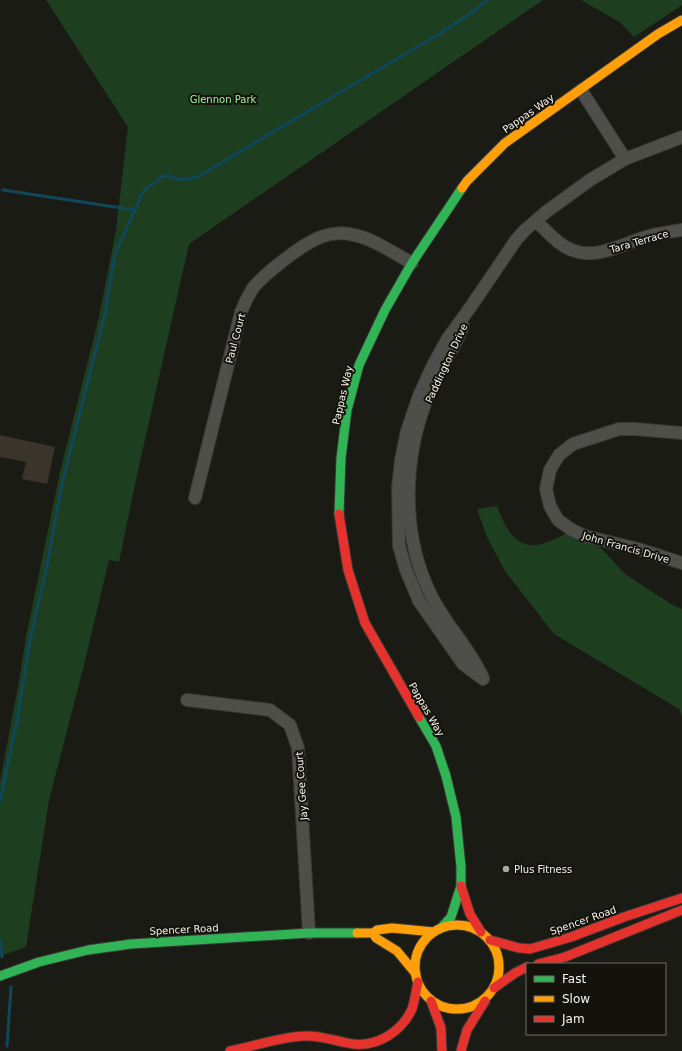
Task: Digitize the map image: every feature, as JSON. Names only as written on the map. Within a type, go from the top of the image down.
[{"type":"main road","name":"Pappas Way","points":[[481,932],[470,914],[461,886],[459,835],[446,776],[436,746],[365,623],[348,570],[338,509],[341,458],[348,410],[359,365],[385,310],[412,263],[467,181],[505,143],[658,34],[682,20]]},
{"type":"main road","name":"Pappas Way","points":[[437,930],[451,917],[461,886]]},
{"type":"main road","name":"Spencer Road","points":[[490,940],[508,946],[530,949],[571,937],[624,917],[682,898]]},
{"type":"main road","points":[[542,963],[565,957],[682,910]]},
{"type":"main road","points":[[624,917],[629,932]]},
{"type":"main road","points":[[230,1051],[277,1040],[309,1036],[354,1044],[365,1044],[378,1041],[397,1029],[410,1011],[417,978],[415,962],[419,950],[425,940],[437,930],[454,925],[468,926],[481,932],[490,940],[497,951],[500,963],[499,976],[494,988],[467,1028],[461,1051]]},
{"type":"main road","name":"Spencer Road","points":[[0,976],[39,962],[88,950],[132,944],[309,933],[373,933],[376,930],[394,928],[437,930]]},
{"type":"main road","points":[[373,933],[376,938],[397,951],[417,978],[423,992],[431,1000],[442,1007],[454,1010],[467,1009],[479,1004],[488,996]]},
{"type":"main road","points":[[494,988],[515,973],[526,968]]},
{"type":"main road","points":[[431,1000],[441,1028],[442,1051]]},
{"type":"street","points":[[581,90],[625,159]]},
{"type":"street","name":"Paddington Drive","points":[[472,306],[455,345],[426,402],[411,457],[408,488],[412,542],[420,569],[435,604],[459,637],[477,666],[483,679],[464,664],[419,601],[406,570],[400,546],[398,488],[401,460],[407,431],[419,396],[433,365],[448,338],[472,306],[516,240],[536,221],[590,180],[625,159],[682,137]]},
{"type":"street","name":"Tara Terrace","points":[[536,221],[570,250],[582,253],[610,250],[645,237],[682,230]]},
{"type":"street","name":"Paul Court","points":[[195,498],[241,312],[246,299],[264,276],[310,241],[328,234],[343,233],[355,235],[366,239],[412,263]]},
{"type":"street","name":"John Francis Drive","points":[[682,433],[619,429],[573,444],[559,455],[550,470],[546,489],[550,506],[558,520],[572,530],[585,536],[638,549],[682,563]]},
{"type":"street","name":"Jay Gee Court","points":[[187,700],[270,710],[290,725],[298,748],[309,933]]},
{"type":"green space","name":"Glennon Park","points":[[46,0],[543,0],[189,244],[119,562],[109,560],[83,669],[49,800],[26,947],[0,956],[0,782],[26,637],[60,472],[99,317],[116,230],[128,127]]},
{"type":"green space","points":[[581,0],[682,0],[682,5],[634,37],[621,23]]},
{"type":"green space","points":[[497,506],[507,529],[518,540],[525,544],[541,544],[567,533],[601,548],[625,574],[671,604],[682,609],[682,717],[679,709],[554,634],[505,571],[487,537],[477,509]]},
{"type":"building","points":[[0,435],[55,447],[47,484],[22,479],[26,462],[0,457]]},
{"type":"waterway","points":[[0,802],[18,716],[30,640],[47,566],[62,484],[105,314],[115,254],[143,192],[165,175],[181,180],[197,177],[439,34],[470,14],[487,0]]},
{"type":"waterway","points":[[3,190],[135,210]]},
{"type":"waterway","points":[[0,940],[2,957]]},
{"type":"waterway","points":[[7,1046],[11,987]]},
{"type":"traffic: fast","points":[[339,514],[341,458],[347,410],[359,365],[385,310],[412,263],[462,188]]},
{"type":"traffic: fast","points":[[419,717],[436,746],[446,776],[456,817],[461,867],[461,886],[451,917],[440,929]]},
{"type":"traffic: fast","points":[[0,976],[39,962],[88,950],[131,944],[309,933],[357,933]]},
{"type":"traffic: slow","points":[[462,188],[467,181],[505,143],[658,34],[682,20]]},
{"type":"traffic: slow","points":[[457,925],[473,928],[487,937],[496,951],[499,967],[496,983],[487,997],[473,1006],[457,1009],[441,1006],[427,997],[418,983],[415,967],[418,951],[427,937],[441,928],[457,925]]},
{"type":"traffic: slow","points":[[357,933],[373,933],[377,930],[392,928],[434,932]]},
{"type":"traffic: slow","points":[[373,933],[376,938],[397,951],[416,974]]},
{"type":"traffic: jam","points":[[339,514],[348,570],[365,623],[419,717]]},
{"type":"traffic: jam","points":[[461,886],[470,914],[481,932]]},
{"type":"traffic: jam","points":[[490,940],[519,948],[530,949],[571,937],[624,917],[682,898]]},
{"type":"traffic: jam","points":[[542,963],[565,957],[682,910]]},
{"type":"traffic: jam","points":[[494,988],[515,973],[526,968]]},
{"type":"traffic: jam","points":[[230,1051],[276,1040],[305,1036],[353,1044],[371,1043],[380,1040],[396,1031],[408,1017],[413,1006],[418,982]]},
{"type":"traffic: jam","points":[[431,1001],[441,1028],[442,1051]]},
{"type":"traffic: jam","points":[[461,1051],[467,1030],[485,1001]]},
{"type":"place","name":"Plus Fitness","points":[[506,869]]}]
